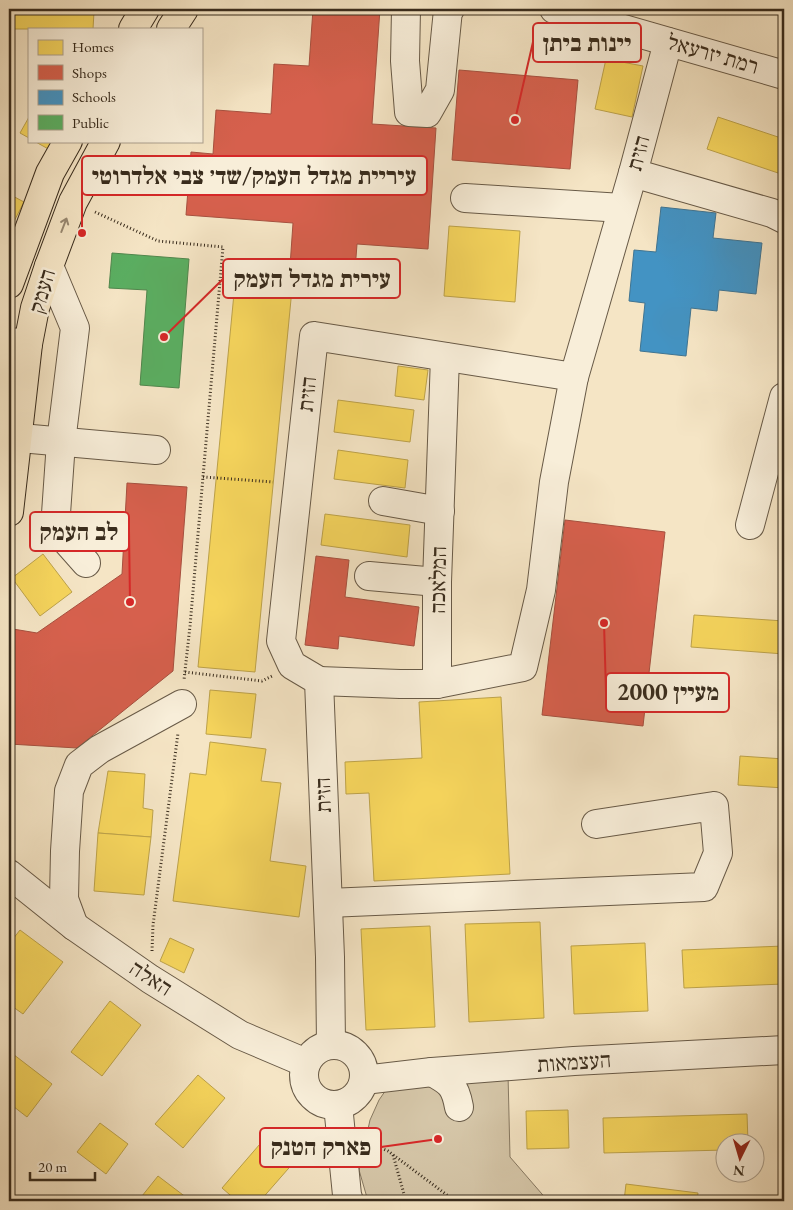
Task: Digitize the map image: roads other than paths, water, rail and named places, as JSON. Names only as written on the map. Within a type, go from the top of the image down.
[{"type":"main road","points":[[134,28],[145,9]]},
{"type":"main road","points":[[172,28],[184,9]]},
{"type":"main road","name":"העמק","points":[[9,284],[50,173],[67,142]]},
{"type":"main road","name":"העמק","points":[[9,512],[19,343],[36,308],[49,266],[73,202],[105,142]]},
{"type":"street","points":[[406,9],[405,61],[409,112],[427,113],[440,90],[448,10],[450,9]]},
{"type":"street","name":"רמת יזרעאל","points":[[554,9],[784,75]]},
{"type":"street","name":"הזית","points":[[331,1045],[328,903],[318,681],[292,665],[281,641],[314,336],[574,377],[668,42]]},
{"type":"street","points":[[632,173],[772,213],[784,219]]},
{"type":"street","points":[[465,198],[622,208]]},
{"type":"street","points":[[49,266],[75,328],[61,442],[55,528],[86,563]]},
{"type":"street","name":"המלאכה","points":[[437,684],[437,582],[445,357]]},
{"type":"street","points":[[318,681],[437,684],[523,667],[541,590],[554,482],[574,377]]},
{"type":"street","points":[[750,525],[784,397]]},
{"type":"street","points":[[13,437],[156,450]]},
{"type":"street","points":[[383,501],[440,511]]},
{"type":"street","points":[[369,576],[437,582]]},
{"type":"street","points":[[74,926],[64,899],[65,851],[69,791],[79,766],[100,748],[182,704]]},
{"type":"street","points":[[328,903],[704,887],[718,853],[714,806],[596,824]]},
{"type":"street","name":"האלה","points":[[9,874],[74,926],[150,979],[240,1034],[306,1063]]},
{"type":"street","points":[[339,1117],[347,1102],[355,1097],[361,1089],[364,1080],[364,1070],[356,1054],[348,1048],[331,1045],[323,1046],[306,1063],[304,1081],[312,1097],[329,1105],[339,1117],[349,1201]]},
{"type":"street","name":"העצמאות","points":[[364,1080],[432,1072],[574,1061],[784,1050]]},
{"type":"street","points":[[432,1072],[450,1082],[457,1097],[459,1107]]},
{"type":"place","name":"יינות ביתן","points":[[515,120]]},
{"type":"place","name":"עיריית מגדל העמק/שד׳ צבי אלדרוטי","points":[[82,233]]},
{"type":"place","name":"עירית מגדל העמק","points":[[164,337]]},
{"type":"place","name":"לב העמק","points":[[130,602]]},
{"type":"place","name":"מעיין 2000","points":[[604,623]]},
{"type":"place","name":"פארק הטנק","points":[[438,1139]]}]
